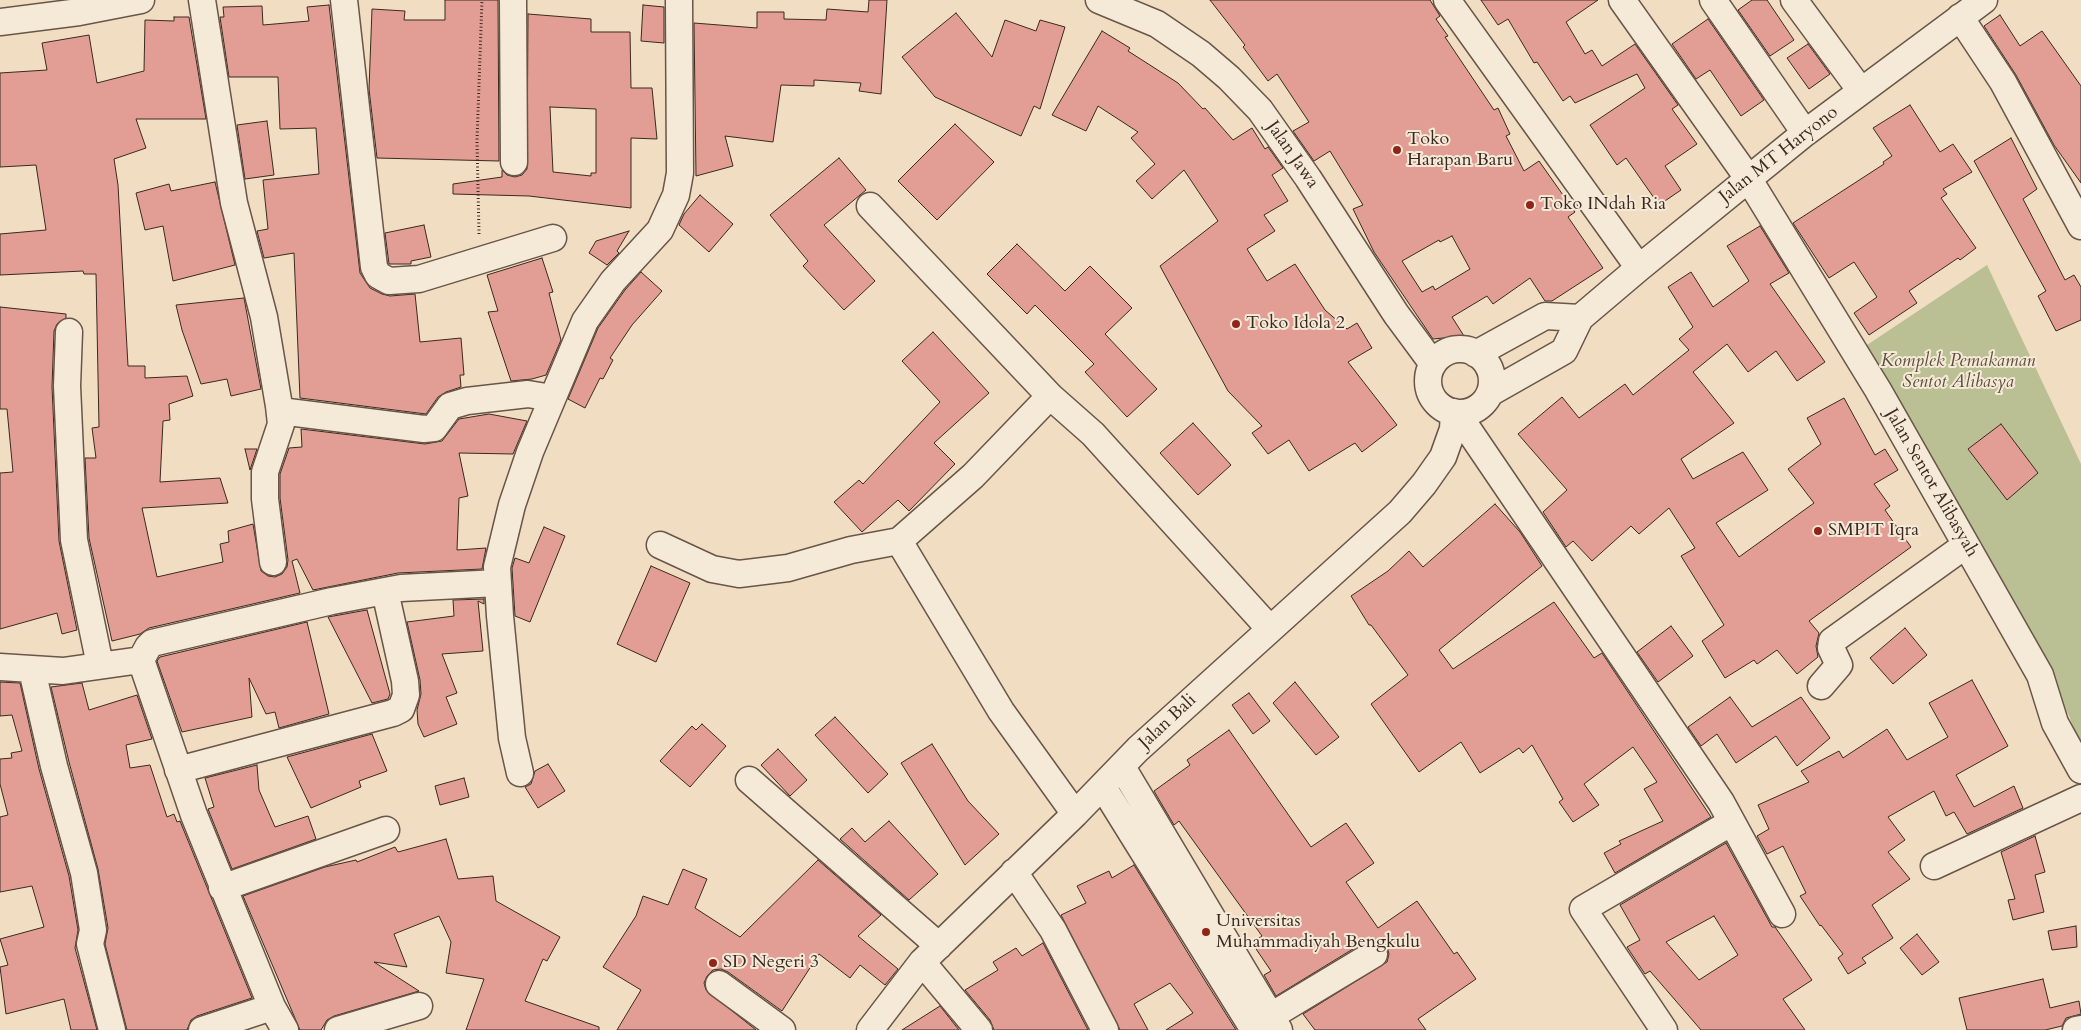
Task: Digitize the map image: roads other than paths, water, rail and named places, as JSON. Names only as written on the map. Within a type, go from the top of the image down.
[{"type":"street","points":[[0,22],[42,8],[78,12],[142,0]]},
{"type":"street","points":[[202,0],[234,203],[264,317],[280,411],[281,424],[265,472],[265,499],[273,562]]},
{"type":"street","points":[[344,0],[376,272],[386,280],[420,279],[553,238]]},
{"type":"street","points":[[513,0],[514,162]]},
{"type":"street","points":[[520,773],[512,738],[490,583],[497,566],[541,397],[585,321],[613,281],[660,230],[676,195],[680,173],[679,0]]},
{"type":"street","name":"Jalan Jawa","points":[[1099,0],[1157,24],[1201,54],[1230,78],[1260,110],[1308,178],[1396,314],[1433,364]]},
{"type":"street","points":[[1447,0],[1639,268]]},
{"type":"street","name":"Jalan Sentot Alibasyah","points":[[1622,0],[1748,178],[1878,390],[2040,675],[2055,723],[2081,770]]},
{"type":"street","points":[[1713,0],[1805,133]]},
{"type":"street","points":[[1794,0],[1861,91]]},
{"type":"street","name":"Jalan MT Haryono","points":[[1580,318],[1805,133],[1984,0]]},
{"type":"street","points":[[1960,17],[2003,82],[2081,226]]},
{"type":"street","points":[[870,206],[1050,396],[1093,434],[1270,629]]},
{"type":"street","points":[[1476,354],[1545,316],[1580,318],[1564,351],[1490,392],[1480,406],[1465,412],[1455,412],[1440,406],[1431,394],[1428,378],[1433,364],[1439,356],[1457,349],[1476,354],[1484,360],[1491,376],[1490,392]]},
{"type":"street","points":[[69,332],[67,386],[74,540],[100,665]]},
{"type":"street","points":[[280,411],[430,429],[436,425],[444,411],[450,406],[498,396],[541,397]]},
{"type":"street","points":[[660,545],[712,569],[739,574],[788,568],[851,550],[899,541],[973,476],[1050,396]]},
{"type":"street","points":[[1455,412],[1721,802],[1782,914]]},
{"type":"street","name":"Jalan Bali","points":[[870,1030],[930,954],[1075,814],[1138,749],[1400,512],[1424,484],[1443,457],[1449,443],[1455,412]]},
{"type":"street","points":[[899,541],[1001,711],[1075,814]]},
{"type":"street","points":[[1821,686],[1838,665],[1831,648],[1832,641],[1966,545]]},
{"type":"street","points":[[285,1030],[272,1007],[222,888],[178,770],[141,660],[148,647],[154,642],[401,588],[490,583]]},
{"type":"street","points":[[178,770],[393,713],[401,709],[406,695],[386,591]]},
{"type":"street","points":[[0,667],[63,671],[141,660]]},
{"type":"street","points":[[32,670],[54,766],[84,873],[93,930],[90,944],[112,1030]]},
{"type":"street","points":[[1122,767],[1268,1026]]},
{"type":"street","points":[[749,780],[930,954],[979,1030]]},
{"type":"street","points":[[1103,786],[1268,1026]]},
{"type":"street","points":[[1934,866],[2081,798]]},
{"type":"street","points":[[1664,1030],[1583,909],[1732,822]]},
{"type":"street","points":[[222,888],[386,830]]},
{"type":"street","points":[[1014,872],[1053,930],[1105,1030]]},
{"type":"street","points":[[1268,1026],[1374,954]]},
{"type":"street","points":[[719,984],[782,1030]]},
{"type":"street","points":[[338,1030],[420,1006]]},
{"type":"street","points":[[202,1030],[272,1007]]},
{"type":"street","points":[[2076,1030],[2081,1029]]},
{"type":"place","name":"Toko Harapan Baru","points":[[1397,150]]},
{"type":"place","name":"Toko INdah Ria","points":[[1530,205]]},
{"type":"place","name":"Toko Idola 2","points":[[1236,324]]},
{"type":"place","name":"SMPIT Iqra","points":[[1818,531]]},
{"type":"place","name":"Universitas Muhammadiyah Bengkulu","points":[[1206,932]]},
{"type":"place","name":"SD Negeri 3","points":[[713,963]]},
{"type":"park label","name":"Komplek Pemakaman Sentot Alibasya","points":[[1958,372]]}]
